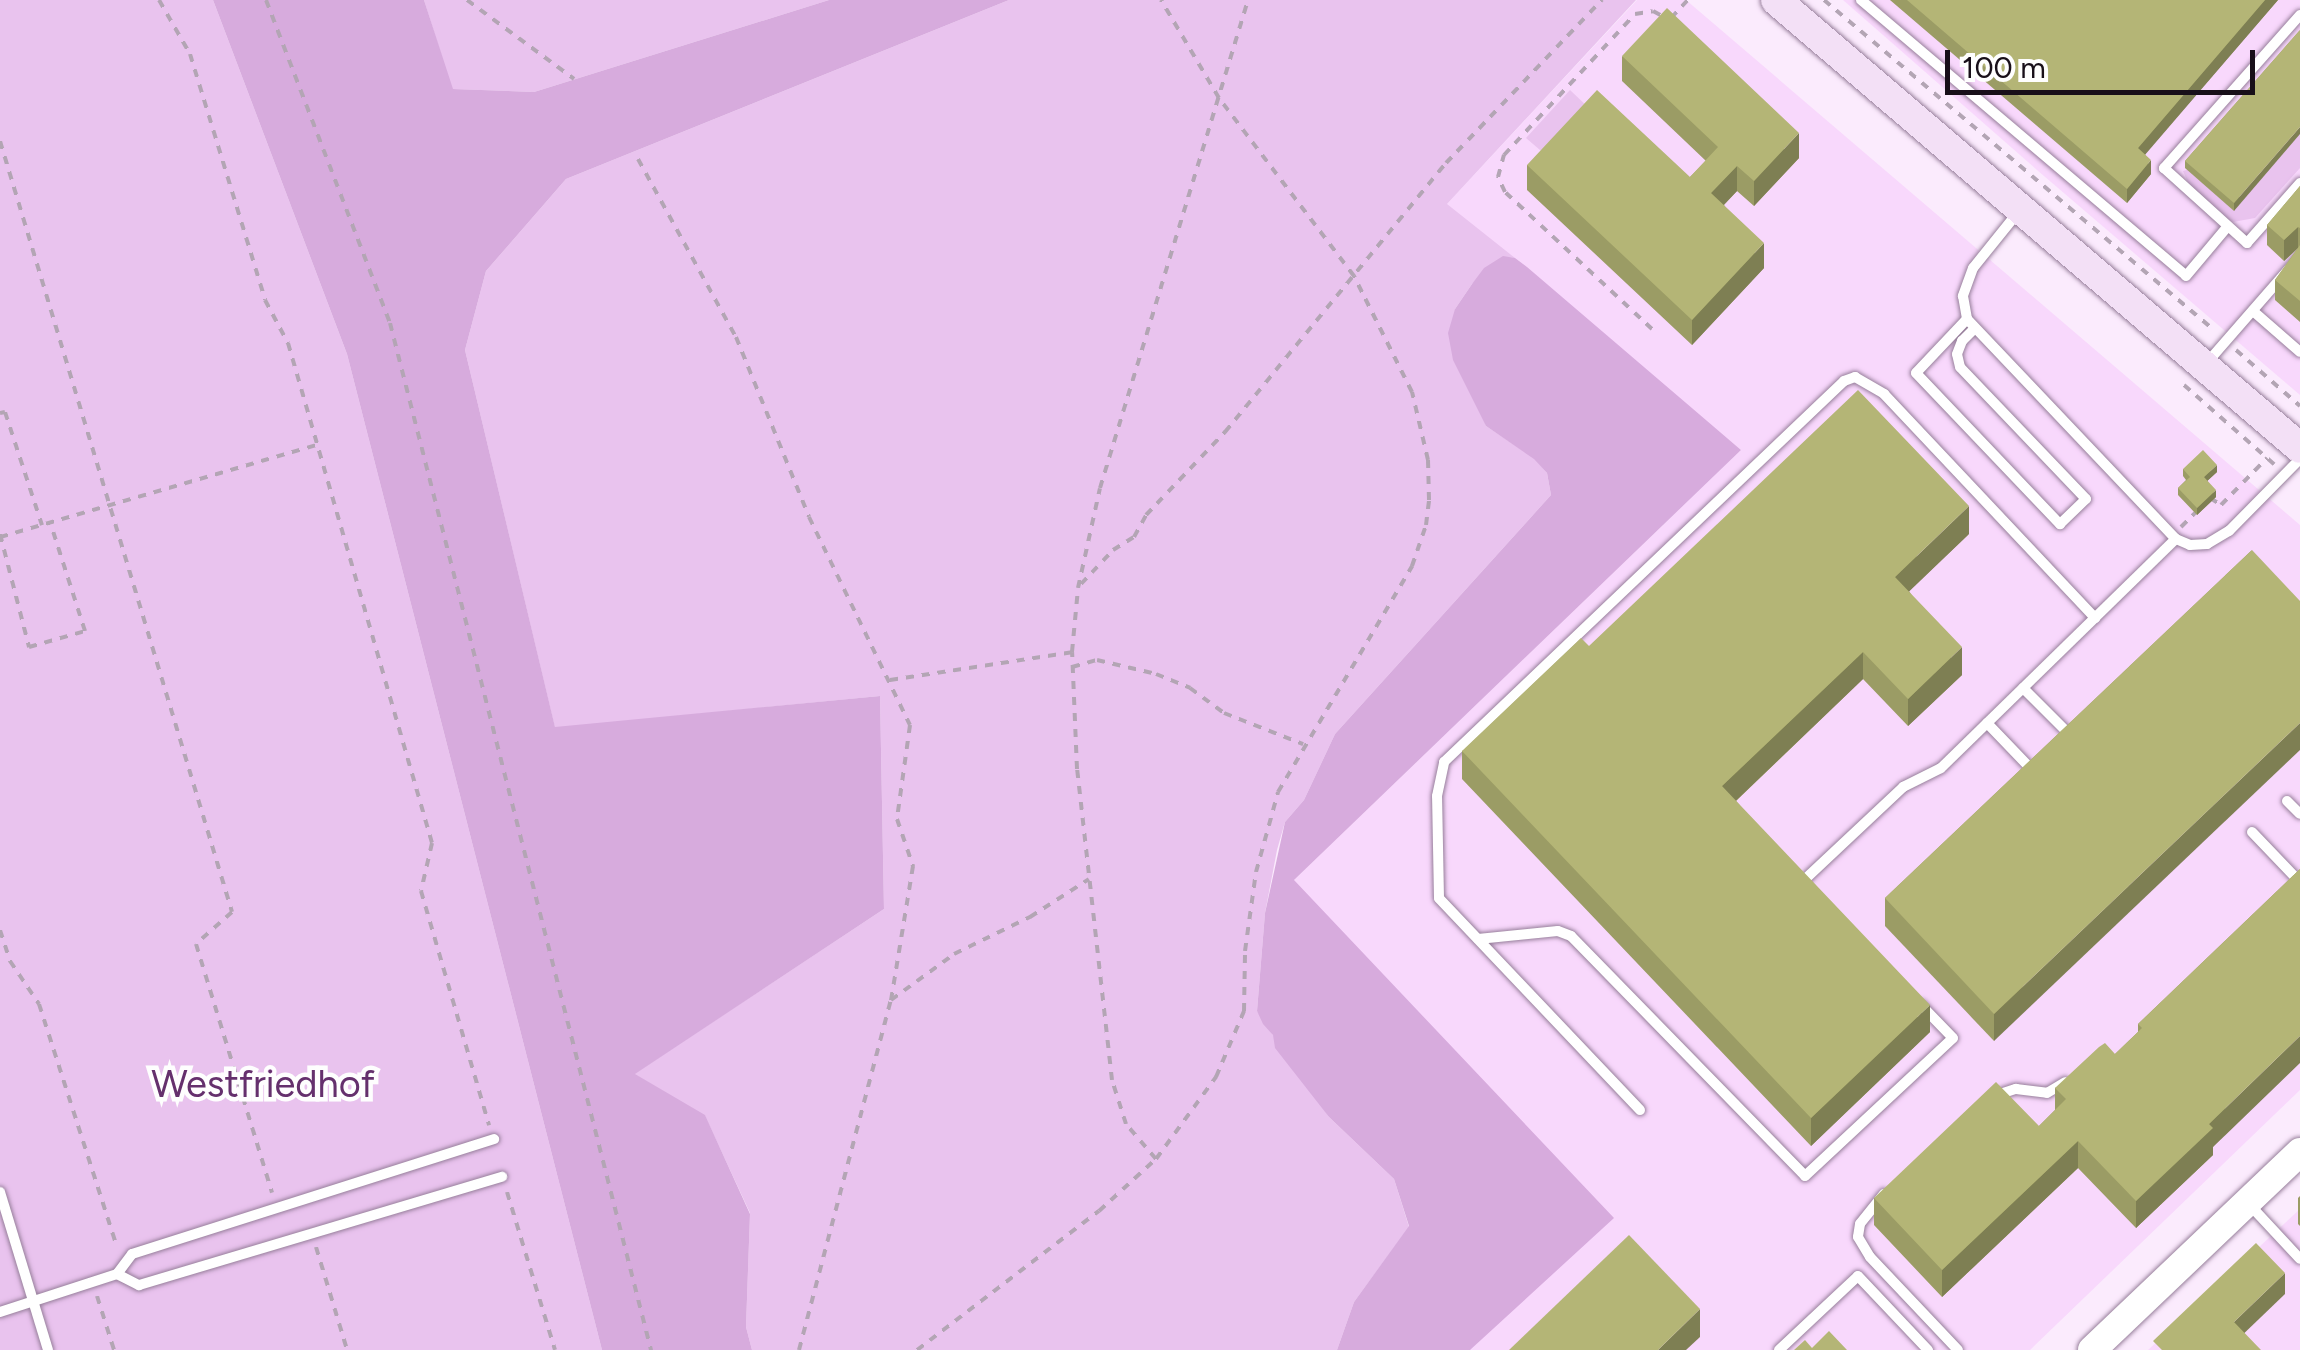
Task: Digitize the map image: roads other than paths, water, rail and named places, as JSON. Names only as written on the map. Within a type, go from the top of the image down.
[{"type":"main road","points":[[1776,0],[2300,448]]},
{"type":"street","points":[[2093,1350],[2300,1152]]},
{"type":"lane","points":[[1860,0],[2186,276],[2228,226]]},
{"type":"lane","points":[[2300,16],[2164,168],[2246,243],[2300,183]]},
{"type":"lane","points":[[2020,210],[1973,268],[1963,296],[1970,324],[2175,537],[2190,545],[2207,544],[2229,531],[2300,460]]},
{"type":"lane","points":[[2204,366],[2300,256]]},
{"type":"lane","points":[[2253,311],[2300,352]]},
{"type":"lane","points":[[1970,324],[1957,354],[1960,367],[2086,498],[2060,524],[1916,374],[1970,324]]},
{"type":"lane","points":[[1640,1110],[1439,898],[1436,796],[1444,762],[1844,381],[1855,377],[1884,394],[2095,618]]},
{"type":"lane","points":[[1816,896],[1802,882],[1903,788],[1941,768],[2175,537]]},
{"type":"lane","points":[[2023,688],[2072,738]]},
{"type":"lane","points":[[1987,723],[2035,774]]},
{"type":"lane","points":[[2288,801],[2300,814]]},
{"type":"lane","points":[[2252,832],[2298,876],[2283,891]]},
{"type":"lane","points":[[1478,939],[1558,931],[1572,936],[1805,1176],[1953,1038],[1912,995]]},
{"type":"lane","points":[[1985,1098],[2016,1089],[2047,1093],[2079,1075]]},
{"type":"lane","points":[[0,1312],[93,1282],[120,1270],[132,1254],[494,1139]]},
{"type":"lane","points":[[120,1270],[139,1285],[502,1177]]},
{"type":"lane","points":[[1895,1183],[1870,1208],[1858,1238],[1870,1258],[1958,1350]]},
{"type":"lane","points":[[0,1192],[48,1350]]},
{"type":"lane","points":[[2247,1202],[2300,1259]]},
{"type":"lane","points":[[1779,1350],[1858,1276],[1928,1350]]},
{"type":"park label","name":"Westfriedhof","points":[[263,1085]]}]
